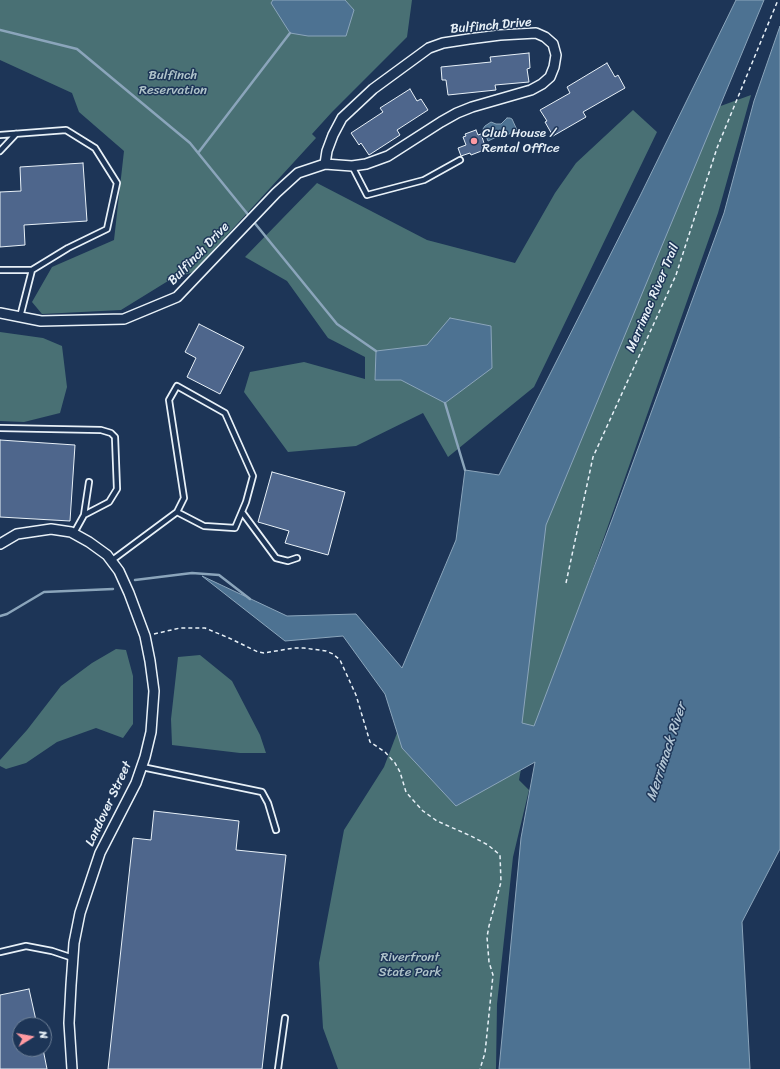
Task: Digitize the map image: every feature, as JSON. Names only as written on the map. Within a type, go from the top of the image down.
[{"type":"street","name":"Bulfinch Drive","points":[[0,313],[41,321],[124,319],[177,297],[294,176],[302,171],[325,164],[352,166],[366,164],[388,156],[441,122],[472,107],[521,94],[542,84],[550,77],[554,68],[556,55],[553,44],[546,37],[536,33],[468,39],[443,43],[429,48],[373,89],[342,118],[333,135],[325,164]]},
{"type":"street","name":"Landover Street","points":[[0,544],[18,534],[51,529],[74,533],[107,555],[119,571],[129,593],[145,636],[150,661],[154,691],[151,732],[146,757],[136,783],[100,853],[80,914],[74,943],[69,1023],[72,1069]]},
{"type":"lane","points":[[0,135],[66,130],[95,148],[117,183],[107,228],[68,248],[32,270],[0,270]]},
{"type":"lane","points":[[0,151],[16,134]]},
{"type":"lane","points":[[352,166],[367,195],[424,180],[460,160]]},
{"type":"lane","points":[[20,317],[32,270]]},
{"type":"lane","points":[[111,561],[177,512],[184,498],[168,400],[176,386],[225,413],[253,476],[242,512],[235,528],[204,526],[177,512]]},
{"type":"lane","points":[[0,428],[101,430],[111,433],[115,437],[117,489],[109,502],[84,515]]},
{"type":"lane","points":[[74,533],[84,515],[89,482]]},
{"type":"lane","points":[[242,512],[276,558],[288,561],[297,558]]},
{"type":"lane","points":[[142,767],[262,792],[268,803],[276,830]]},
{"type":"lane","points":[[0,952],[26,946],[52,951],[73,958]]},
{"type":"lane","points":[[278,1069],[285,1018]]},
{"type":"path","name":"Merrimac River Trail","points":[[566,583],[593,457],[676,275],[717,148],[778,0]]},
{"type":"path","points":[[145,636],[180,628],[204,628],[229,638],[254,651],[264,653],[294,648],[304,648],[326,651],[337,656],[356,695],[370,742],[385,752],[395,763],[400,772],[406,792],[417,805],[442,825],[463,832],[488,845],[500,855],[501,882],[487,937],[489,962],[493,975],[485,1053],[480,1069]]},
{"type":"green space","name":"Bulfinch Reservation","points":[[0,0],[412,0],[407,37],[332,112],[312,134],[316,138],[193,272],[168,281],[121,310],[42,314],[32,302],[52,267],[114,240],[124,151],[79,112],[72,93],[0,60]]},
{"type":"green space","name":"Riverfront State Park","points":[[751,95],[718,213],[551,688],[524,752],[519,780],[529,790],[513,857],[497,1004],[496,1069],[338,1069],[323,1028],[319,963],[344,830],[384,767],[405,712],[682,120]]},
{"type":"green space","points":[[633,110],[657,132],[534,387],[448,457],[423,413],[356,446],[288,452],[244,392],[250,372],[304,362],[365,379],[365,357],[328,338],[287,281],[245,257],[317,183],[427,240],[515,263],[555,193],[576,163]]},
{"type":"green space","points":[[0,332],[43,338],[62,346],[67,387],[60,413],[24,422],[0,421]]},
{"type":"green space","points":[[116,649],[126,650],[133,676],[133,724],[123,738],[96,728],[57,742],[26,763],[6,769],[0,766],[0,760],[27,730],[61,686],[92,663]]},
{"type":"green space","points":[[200,655],[232,681],[260,735],[266,753],[240,753],[172,745],[171,719],[178,657]]},
{"type":"water","points":[[273,0],[345,0],[354,10],[346,36],[308,36],[290,33],[271,3]]},
{"type":"water","name":"Merrimack River","points":[[736,0],[764,0],[546,525],[522,723],[534,726],[613,517],[724,213],[754,101],[780,26],[780,849],[742,922],[750,1069],[499,1069],[521,838],[535,762],[456,806],[402,748],[385,694],[343,636],[285,641],[202,576],[287,616],[356,614],[402,668],[456,540],[465,470],[499,475],[641,194]]},
{"type":"water","points":[[507,118],[512,119],[517,130],[507,135],[505,133],[488,141],[483,129],[485,126],[491,122],[501,124]]},
{"type":"water","points":[[450,318],[491,326],[492,368],[445,403],[401,380],[375,380],[376,351],[427,345]]},
{"type":"building","points":[[529,53],[530,68],[527,69],[529,82],[495,85],[496,90],[448,95],[446,80],[442,80],[441,67],[491,62],[490,57]]},
{"type":"building","points":[[607,63],[615,77],[618,75],[625,88],[583,112],[586,117],[553,136],[545,122],[547,121],[540,110],[570,93],[567,87]]},
{"type":"building","points":[[410,89],[417,101],[421,99],[428,110],[397,130],[400,135],[369,155],[361,143],[359,145],[351,133],[383,112],[380,108]]},
{"type":"building","name":"Club House / Rental Office","points":[[476,130],[478,135],[481,134],[485,146],[483,146],[484,150],[471,155],[470,153],[461,156],[458,148],[466,145],[463,137],[466,136],[465,134]]},
{"type":"building","points":[[83,163],[87,221],[24,225],[25,245],[0,247],[0,192],[21,191],[20,167]]},
{"type":"building","points":[[199,324],[244,347],[220,394],[187,377],[196,358],[185,352]]},
{"type":"building","points":[[0,440],[75,445],[70,521],[0,517]]},
{"type":"building","points":[[272,472],[345,492],[328,555],[285,543],[289,531],[258,522]]},
{"type":"building","points":[[154,811],[239,821],[236,850],[286,855],[262,1069],[108,1069],[133,838],[151,840]]},
{"type":"building","points":[[29,989],[35,1017],[12,1017],[12,1057],[45,1057],[47,1069],[0,1069],[0,995]]},
{"type":"waterway","points":[[0,30],[77,49],[190,143],[250,217]]},
{"type":"waterway","points":[[198,153],[290,33]]},
{"type":"waterway","points":[[253,221],[337,324],[376,351]]},
{"type":"waterway","points":[[445,403],[465,470]]},
{"type":"waterway","points":[[135,580],[192,573],[219,575],[250,599]]},
{"type":"waterway","points":[[0,616],[7,614],[44,592],[113,589]]},
{"type":"place","name":"Club House / Rental Office","points":[[474,141]]}]
